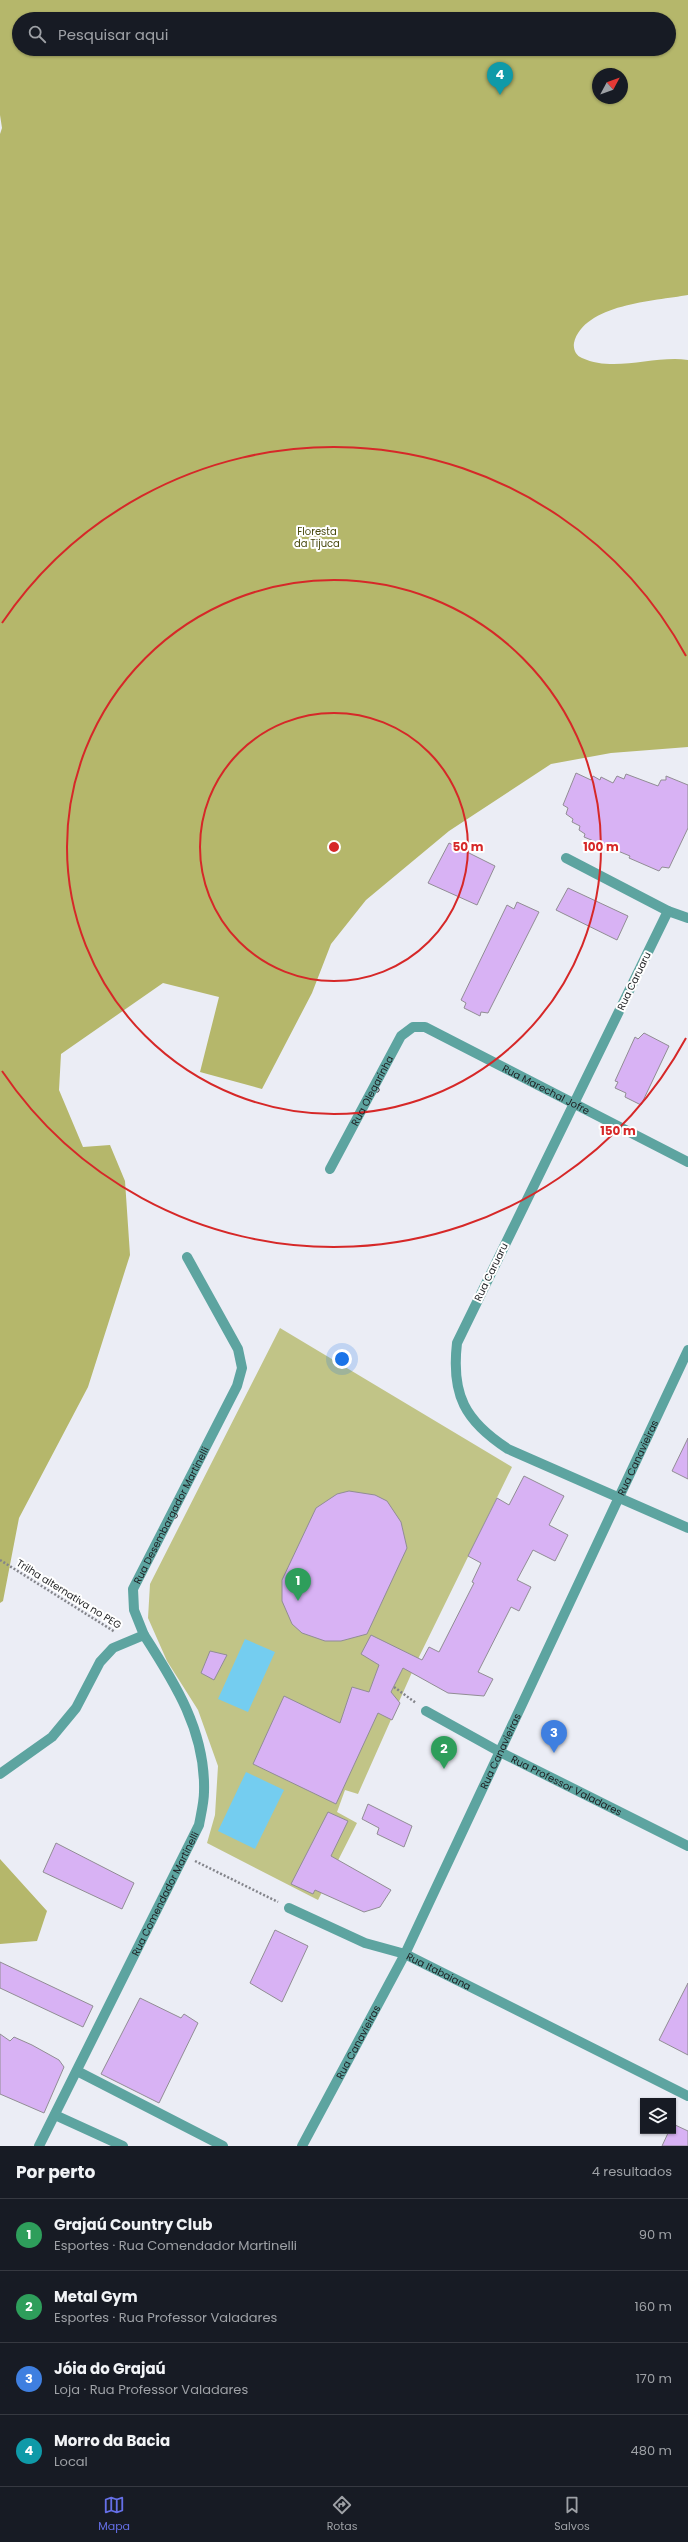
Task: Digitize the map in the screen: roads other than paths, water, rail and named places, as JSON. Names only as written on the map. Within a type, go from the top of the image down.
[{"type":"street","points":[[566,858],[668,911],[688,918]]},
{"type":"street","name":"Rua Caruaru","points":[[668,911],[457,1343],[455,1362],[456,1380],[461,1398],[473,1420],[485,1434],[508,1449],[688,1528]]},
{"type":"street","name":"Rua Olegarinha","points":[[330,1169],[400,1036],[413,1027],[425,1028]]},
{"type":"street","name":"Rua Marechal Jofre","points":[[425,1028],[575,1103],[688,1162]]},
{"type":"street","name":"Rua Desembargador Martinelli","points":[[144,1635],[134,1610],[133,1588],[236,1386],[242,1368],[238,1349],[187,1257]]},
{"type":"street","name":"Rua Canavieiras","points":[[302,2146],[405,1954],[688,1350]]},
{"type":"street","points":[[0,1774],[52,1737],[76,1708],[100,1662],[113,1648],[144,1635]]},
{"type":"street","name":"Rua Comendador Martinelli","points":[[39,2146],[185,1856],[199,1825],[204,1792],[202,1763],[196,1730],[175,1684],[144,1635]]},
{"type":"street","name":"Rua Professor Valadares","points":[[426,1711],[500,1752],[688,1846]]},
{"type":"street","name":"Rua Itabaiana","points":[[289,1908],[365,1943],[405,1954],[688,2096]]},
{"type":"street","points":[[77,2071],[224,2146]]},
{"type":"street","points":[[55,2115],[123,2146]]},
{"type":"water","points":[[245,1639],[275,1652],[248,1712],[218,1699]]},
{"type":"water","points":[[246,1772],[284,1790],[255,1849],[218,1831]]},
{"type":"place","name":"Morro da Bacia","points":[[500,95]]},
{"type":"place","name":"Grajaú Country Club","points":[[298,1601]]},
{"type":"place","name":"Jóia do Grajaú","points":[[554,1753]]},
{"type":"place","name":"Metal Gym","points":[[444,1769]]},
{"type":"park label","name":"Floresta da Tijuca","points":[[317,536]]}]
